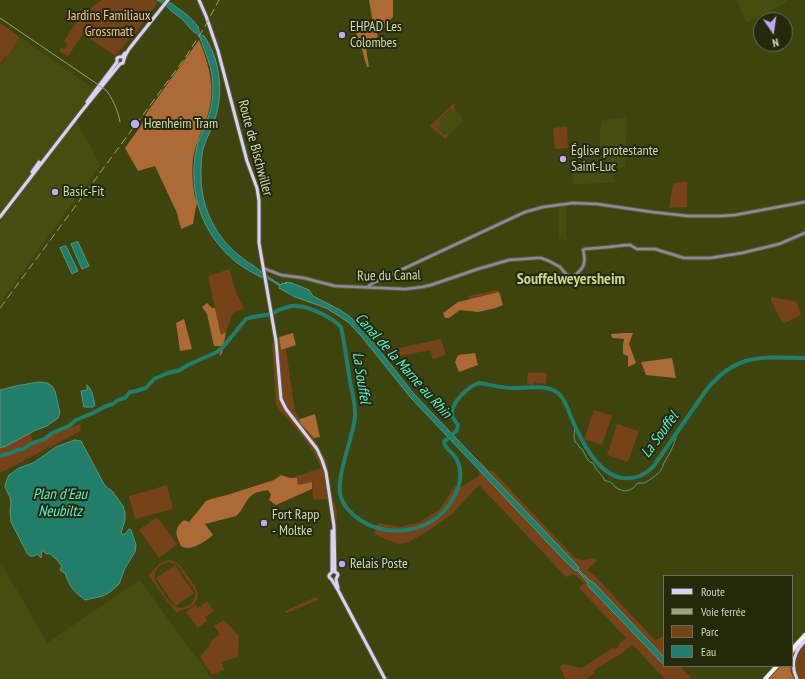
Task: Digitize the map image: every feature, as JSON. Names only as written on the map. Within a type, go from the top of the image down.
[{"type":"highway","points":[[793,649],[805,635]]},
{"type":"highway","points":[[765,679],[776,667]]},
{"type":"main road","points":[[118,63],[124,62],[123,58],[129,49],[168,0]]},
{"type":"main road","name":"Route de Bischwiller","points":[[199,0],[216,44],[258,193],[259,241],[278,350],[281,399],[284,407],[321,457],[327,478],[333,518],[333,572],[329,576],[330,579],[334,580]]},
{"type":"main road","points":[[0,216],[27,182],[55,142],[65,132],[118,63],[118,57],[123,58]]},
{"type":"main road","points":[[333,572],[338,575],[334,580],[339,592],[385,679]]},
{"type":"main road","points":[[793,649],[805,640]]},
{"type":"main road","points":[[797,679],[793,669],[793,661],[798,649],[805,640]]},
{"type":"street","points":[[368,288],[373,283],[525,212],[543,207],[573,203],[597,204],[666,214],[724,216],[805,202]]},
{"type":"street","name":"Rue du Canal","points":[[263,268],[281,275],[304,278],[335,286],[405,289],[431,285],[491,265],[513,260],[537,258],[549,261],[560,267],[566,274],[573,277],[582,269],[585,261],[584,249],[626,244],[635,248],[655,249],[684,258],[710,258],[779,244],[805,233]]},
{"type":"shaded area","points":[[369,0],[393,0],[393,17],[389,21],[390,26],[376,31],[378,36],[372,42],[373,46],[366,48],[369,67],[367,67],[360,41],[357,40],[356,28],[373,23]]},
{"type":"shaded area","points":[[737,0],[788,0],[767,12],[753,12],[753,19],[746,23]]},
{"type":"shaded area","points":[[20,37],[95,90],[75,119],[100,166],[0,303],[0,66]]},
{"type":"shaded area","points":[[199,40],[208,67],[211,95],[208,114],[193,158],[193,183],[197,203],[193,224],[181,229],[177,213],[155,166],[138,171],[125,148],[147,117],[145,115]]},
{"type":"shaded area","points":[[454,103],[455,109],[462,116],[463,122],[445,139],[430,126]]},
{"type":"shaded area","points":[[627,117],[625,167],[614,168],[614,183],[573,184],[572,170],[599,170],[601,121]]},
{"type":"shaded area","points":[[566,205],[566,241],[559,238],[558,206]]},
{"type":"shaded area","points":[[499,292],[503,305],[478,312],[460,310],[449,318],[445,318],[443,313],[458,302]]},
{"type":"shaded area","points":[[207,303],[212,308],[215,308],[221,335],[226,332],[222,354],[219,356],[222,348],[220,346],[214,346],[207,314],[202,307]]},
{"type":"shaded area","points":[[184,319],[192,349],[180,351],[176,323]]},
{"type":"shaded area","points":[[293,333],[296,345],[281,350],[279,337]]},
{"type":"shaded area","points":[[633,333],[629,344],[636,363],[628,367],[628,356],[623,354],[624,339],[613,338],[611,336],[611,334]]},
{"type":"shaded area","points":[[475,353],[478,365],[459,372],[455,362],[458,355]]},
{"type":"shaded area","points":[[672,358],[676,378],[646,375],[641,362]]},
{"type":"shaded area","points":[[315,414],[320,437],[314,438],[299,422],[300,419]]},
{"type":"shaded area","points":[[281,475],[290,478],[297,478],[298,485],[312,482],[312,489],[276,505],[269,500],[271,494],[268,490],[255,493],[250,497],[236,516],[205,524],[213,535],[208,539],[190,548],[181,546],[176,532],[178,527],[184,520],[189,522],[206,501],[274,480]]},
{"type":"shaded area","points":[[2,566],[47,643],[140,580],[212,679],[0,679],[0,567]]},
{"type":"shaded area","points":[[780,667],[790,667],[794,679],[768,679]]},
{"type":"green space","name":"Jardins Familiaux Grossmatt","points":[[102,0],[154,0],[158,2],[134,36],[133,35],[115,56],[83,34],[68,56],[59,51],[61,47],[65,49],[68,45],[64,41],[82,14]]},
{"type":"green space","points":[[0,23],[20,37],[7,57],[6,56],[0,64]]},
{"type":"green space","points":[[454,103],[455,109],[452,112],[451,108],[438,120],[440,123],[439,126],[436,127],[444,135],[447,133],[449,135],[445,139],[430,126]]},
{"type":"green space","points":[[566,126],[568,148],[555,149],[553,130],[554,128]]},
{"type":"green space","points":[[687,182],[687,207],[669,208],[673,183]]},
{"type":"green space","points":[[230,269],[234,287],[244,309],[233,313],[226,332],[221,336],[208,276]]},
{"type":"green space","points":[[498,290],[499,292],[469,299],[468,296]]},
{"type":"green space","points":[[771,297],[796,301],[801,315],[783,324],[771,301]]},
{"type":"green space","points":[[279,337],[281,350],[286,349],[295,412],[300,419],[299,422],[314,438],[327,462],[332,498],[337,515],[336,526],[331,521],[328,499],[313,500],[312,482],[298,486],[290,478],[321,468],[306,441],[287,417],[282,414],[276,404],[272,343]]},
{"type":"green space","points":[[441,339],[446,355],[433,359],[430,350],[391,358],[386,351]]},
{"type":"green space","points":[[528,372],[547,373],[546,384],[527,384]]},
{"type":"green space","points":[[594,410],[612,416],[602,445],[584,439]]},
{"type":"green space","points":[[80,424],[81,431],[0,473],[0,448],[30,433],[33,442]]},
{"type":"green space","points":[[617,424],[639,431],[628,462],[607,455]]},
{"type":"green space","points":[[480,460],[489,471],[492,470],[574,557],[582,560],[595,558],[597,561],[587,570],[595,576],[655,640],[663,636],[663,667],[681,667],[692,679],[665,679],[632,644],[624,652],[596,669],[594,674],[585,679],[565,679],[560,666],[564,664],[582,668],[613,648],[615,649],[618,647],[619,644],[626,638],[579,588],[584,583],[574,574],[566,577],[479,485],[452,514],[409,542],[398,544],[374,534],[378,523],[400,527],[420,522],[440,509],[455,485],[461,487],[479,476]]},
{"type":"green space","points":[[167,485],[173,509],[135,519],[129,496]]},
{"type":"green space","points":[[157,517],[177,544],[159,558],[139,530]]},
{"type":"green space","points":[[164,561],[174,561],[182,568],[196,588],[198,596],[192,606],[176,613],[148,575]],"holes":[[[169,562],[177,565],[195,591],[195,597],[193,600],[189,605],[184,607],[178,608],[174,606],[155,580],[156,570],[163,564]]]},
{"type":"green space","points":[[175,565],[194,593],[175,606],[156,578]]},
{"type":"green space","points":[[316,597],[318,600],[285,613],[285,611]]},
{"type":"green space","points":[[207,601],[214,611],[205,617],[207,621],[198,628],[186,612],[195,605],[198,608]]},
{"type":"green space","points":[[224,620],[239,636],[238,657],[222,662],[224,670],[212,675],[200,657],[211,641],[220,634],[214,626]]},
{"type":"green space","points":[[805,643],[805,679],[799,679],[795,665],[799,651]]},
{"type":"water","points":[[157,0],[164,0],[168,4],[171,3],[193,20],[200,33],[209,44],[216,63],[220,93],[219,102],[216,117],[203,149],[201,159],[201,176],[207,211],[224,241],[243,258],[277,283],[281,285],[282,283],[287,284],[285,283],[289,282],[309,290],[313,296],[340,310],[361,327],[414,394],[575,563],[579,568],[578,569],[594,583],[663,656],[663,664],[589,587],[587,584],[588,583],[577,570],[576,571],[566,562],[411,398],[349,323],[326,308],[295,297],[279,288],[280,286],[267,278],[265,279],[243,267],[224,250],[213,237],[199,208],[195,192],[194,176],[198,142],[212,104],[212,75],[201,39],[166,5]]},
{"type":"water","points":[[78,242],[89,266],[82,269],[71,244]]},
{"type":"water","points":[[66,246],[78,271],[72,274],[60,248]]},
{"type":"water","points":[[39,382],[47,383],[52,386],[55,391],[60,413],[58,418],[47,426],[0,448],[0,390]]},
{"type":"water","points":[[87,385],[92,394],[95,405],[93,407],[84,407],[81,391],[87,390]]},
{"type":"water","name":"Plan d'Eau Neubiltz","points":[[75,440],[81,441],[105,486],[112,491],[123,506],[125,520],[121,533],[124,535],[129,529],[131,530],[136,545],[135,552],[125,568],[119,584],[103,596],[85,600],[72,588],[65,573],[60,569],[62,566],[49,553],[47,554],[42,550],[41,558],[37,554],[30,556],[27,553],[11,522],[10,497],[5,487],[9,475],[19,468],[33,463],[56,447]]},
{"type":"waterway","name":"La Souffel","points":[[0,456],[24,449],[30,444],[45,439],[52,433],[69,426],[76,420],[125,398],[130,392],[146,388],[154,379],[180,370],[217,352],[223,347],[246,319],[271,314],[290,306],[308,308],[320,313],[341,327],[355,417],[342,472],[340,492],[343,503],[352,514],[372,526],[397,531],[422,526],[433,520],[443,512],[451,502],[460,482],[460,472],[457,460],[445,446],[444,442],[447,439]]},
{"type":"waterway","name":"La Souffel","points":[[454,433],[457,430],[458,425],[452,416],[454,405],[466,391],[476,384],[480,383],[509,388],[548,388],[558,393],[563,398],[579,435],[597,463],[614,475],[623,478],[632,478],[643,475],[653,467],[707,389],[718,377],[729,369],[740,363],[763,358],[805,358]]},
{"type":"waterway","points":[[575,425],[575,442],[582,449],[587,459],[593,463],[604,480],[624,491],[630,490],[638,483],[644,483],[660,472],[677,433]]},
{"type":"tram line","points":[[0,18],[106,90],[115,105],[120,122]]},
{"type":"railway","points":[[0,308],[185,58],[204,28],[219,0]]},
{"type":"place","name":"EHPAD Les Colombes","points":[[342,35]]},
{"type":"place","name":"Hœnheim Tram","points":[[135,124]]},
{"type":"place","name":"Église protestante Saint-Luc","points":[[563,159]]},
{"type":"place","name":"Basic-Fit","points":[[55,192]]},
{"type":"place","name":"Fort Rapp - Moltke","points":[[264,523]]},
{"type":"place","name":"Relais Poste","points":[[342,564]]},
{"type":"district","name":"Souffelweyersheim","points":[[571,279]]},
{"type":"water label","name":"Canal de la Marne au Rhin","points":[[403,366]]}]
